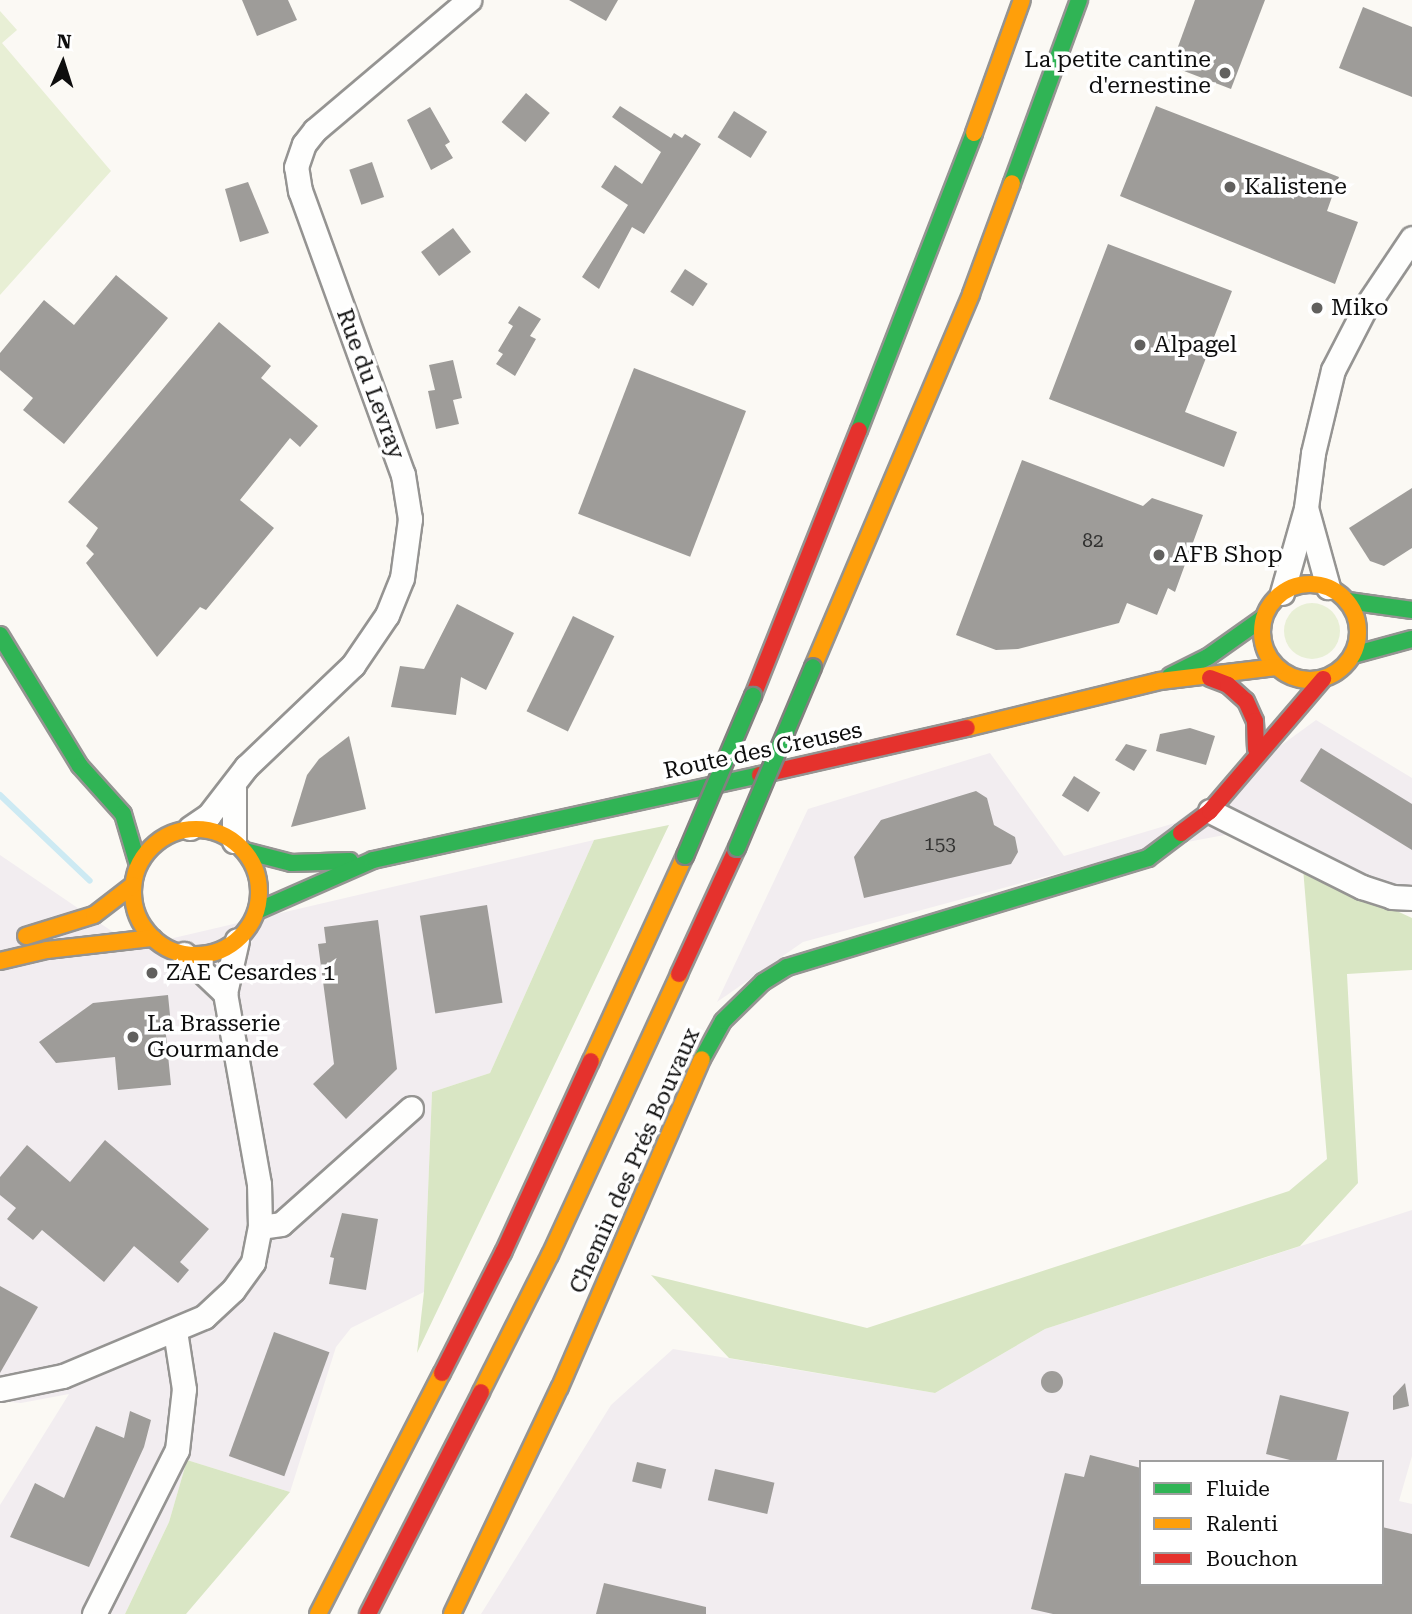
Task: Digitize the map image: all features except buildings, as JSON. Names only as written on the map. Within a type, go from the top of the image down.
[{"type":"main road","points":[[318,1614],[503,1253],[685,856],[753,696],[934,242],[1022,0]]},
{"type":"main road","points":[[368,1614],[551,1255],[737,848],[971,294],[1079,0]]},
{"type":"main road","points":[[1348,601],[1359,627],[1353,655],[1335,674],[1307,681],[1276,672],[1263,644],[1264,618],[1282,593],[1312,584],[1328,587],[1348,601],[1412,610]]},
{"type":"main road","name":"Route des Creuses","points":[[1160,681],[1208,657],[1264,618]]},
{"type":"main road","points":[[0,635],[80,766],[123,814],[147,825],[179,831],[213,831],[239,846],[260,890],[257,911],[237,940],[221,950],[184,954],[153,938],[134,905],[133,885],[138,866],[150,847],[179,831]]},
{"type":"main road","points":[[1353,655],[1412,639]]},
{"type":"main road","name":"Route des Creuses","points":[[239,846],[291,863],[373,860],[870,751],[1160,681],[1276,672]]},
{"type":"main road","points":[[1210,678],[1228,685],[1247,701],[1255,721],[1256,749]]},
{"type":"main road","points":[[1235,782],[1323,679]]},
{"type":"main road","points":[[1235,782],[1256,749],[1271,707]]},
{"type":"main road","name":"Chemin des Prés Bouvaux","points":[[452,1614],[560,1387],[702,1058],[723,1021],[787,967],[1120,869],[1163,849],[1210,811],[1235,782]]},
{"type":"main road","points":[[123,814],[138,866]]},
{"type":"main road","name":"Route des Creuses","points":[[257,911],[373,860]]},
{"type":"main road","points":[[0,943],[94,915],[133,885]]},
{"type":"main road","points":[[0,961],[47,950],[153,938]]},
{"type":"street","name":"Rue du Levray","points":[[179,831],[234,788],[246,767],[367,648],[395,598],[409,547],[410,511],[403,475],[300,191],[298,156],[315,130],[469,0]]},
{"type":"street","points":[[1282,593],[1303,537],[1313,453],[1333,370],[1372,296],[1412,238]]},
{"type":"street","points":[[1303,537],[1328,587]]},
{"type":"street","points":[[234,788],[239,846]]},
{"type":"street","points":[[1210,811],[1362,887],[1392,897],[1412,898]]},
{"type":"street","points":[[0,1389],[63,1376],[204,1317],[233,1290],[253,1262],[260,1227],[255,1159],[225,993],[237,940]]},
{"type":"street","points":[[184,954],[225,993]]},
{"type":"street","points":[[260,1227],[281,1224],[411,1108]]},
{"type":"street","points":[[94,1614],[177,1450],[184,1389],[175,1331]]},
{"type":"shaded area","points":[[1316,720],[1412,778],[1412,895],[1397,912],[1230,834],[1144,850],[803,942],[717,1002],[808,809],[990,753],[1064,856],[1175,823]]},
{"type":"shaded area","points":[[594,840],[490,1073],[432,1092],[424,1292],[351,1328],[336,1347],[290,1492],[187,1460],[169,1522],[125,1614],[0,1614],[0,1505],[69,1394],[21,1403],[0,1401],[0,855],[135,947]]},
{"type":"shaded area","points":[[1412,1210],[1412,1456],[1399,1501],[1412,1504],[1412,1614],[481,1614],[611,1405],[673,1349],[935,1393],[1045,1329]]},
{"type":"green space","points":[[0,11],[17,30],[2,43],[111,171],[0,295]]},
{"type":"green space","points":[[1307,603],[1317,603],[1332,611],[1338,620],[1338,642],[1332,651],[1317,659],[1307,659],[1289,647],[1284,636],[1284,626],[1296,608]]},
{"type":"green space","points":[[669,825],[417,1353],[424,1292],[432,1092],[490,1073],[594,840]]},
{"type":"green space","points":[[1303,868],[1412,918],[1412,970],[1347,974],[1358,1183],[1300,1246],[1045,1329],[935,1393],[729,1358],[651,1275],[867,1328],[1289,1191],[1327,1159]]},
{"type":"green space","points":[[187,1460],[290,1492],[186,1614],[125,1614],[169,1522]]},
{"type":"waterway","points":[[0,795],[90,881]]},
{"type":"traffic: fast","points":[[1012,183],[1079,0]]},
{"type":"traffic: fast","points":[[859,430],[974,133]]},
{"type":"traffic: fast","points":[[1348,601],[1412,610]]},
{"type":"traffic: fast","points":[[1170,676],[1208,657],[1263,618]]},
{"type":"traffic: fast","points":[[0,635],[80,766],[123,814],[138,865]]},
{"type":"traffic: fast","points":[[1353,655],[1412,639]]},
{"type":"traffic: fast","points":[[737,848],[813,667]]},
{"type":"traffic: fast","points":[[685,856],[753,696]]},
{"type":"traffic: fast","points":[[257,911],[373,860],[760,775]]},
{"type":"traffic: fast","points":[[702,1059],[723,1021],[763,982],[787,967],[1148,858],[1181,833]]},
{"type":"traffic: fast","points":[[245,851],[291,863],[350,861]]},
{"type":"traffic: slow","points":[[974,133],[1022,0]]},
{"type":"traffic: slow","points":[[813,667],[971,294],[1012,183]]},
{"type":"traffic: slow","points":[[1310,584],[1329,587],[1344,598],[1355,613],[1358,632],[1355,651],[1344,666],[1329,677],[1310,680],[1291,677],[1276,666],[1265,651],[1262,632],[1265,613],[1276,598],[1291,587],[1310,584]]},
{"type":"traffic: slow","points":[[967,728],[1160,681],[1276,667]]},
{"type":"traffic: slow","points":[[196,829],[220,834],[241,847],[254,868],[259,892],[254,916],[241,937],[220,950],[196,955],[172,950],[151,937],[138,916],[133,892],[138,868],[151,847],[172,834],[196,829]]},
{"type":"traffic: slow","points":[[591,1061],[685,856]]},
{"type":"traffic: slow","points":[[26,936],[94,915],[133,885]]},
{"type":"traffic: slow","points":[[0,961],[47,950],[153,938]]},
{"type":"traffic: slow","points":[[481,1392],[550,1255],[679,974]]},
{"type":"traffic: slow","points":[[452,1614],[560,1387],[702,1059]]},
{"type":"traffic: slow","points":[[318,1614],[442,1373]]},
{"type":"traffic: jam","points":[[753,696],[859,430]]},
{"type":"traffic: jam","points":[[1210,678],[1228,685],[1246,701],[1255,721],[1256,749]]},
{"type":"traffic: jam","points":[[1181,833],[1210,811],[1323,679]]},
{"type":"traffic: jam","points":[[760,775],[967,728]]},
{"type":"traffic: jam","points":[[679,974],[737,848]]},
{"type":"traffic: jam","points":[[442,1373],[503,1253],[591,1061]]},
{"type":"traffic: jam","points":[[368,1614],[481,1392]]},
{"type":"place","name":"La petite cantine d'ernestine","points":[[1225,73]]},
{"type":"place","name":"Kalistene","points":[[1230,187]]},
{"type":"place","name":"Miko","points":[[1317,308]]},
{"type":"place","name":"Alpagel","points":[[1140,345]]},
{"type":"place","name":"AFB Shop","points":[[1159,555]]},
{"type":"place","name":"ZAE Cesardes 1","points":[[152,973]]},
{"type":"place","name":"La Brasserie Gourmande","points":[[133,1037]]}]
